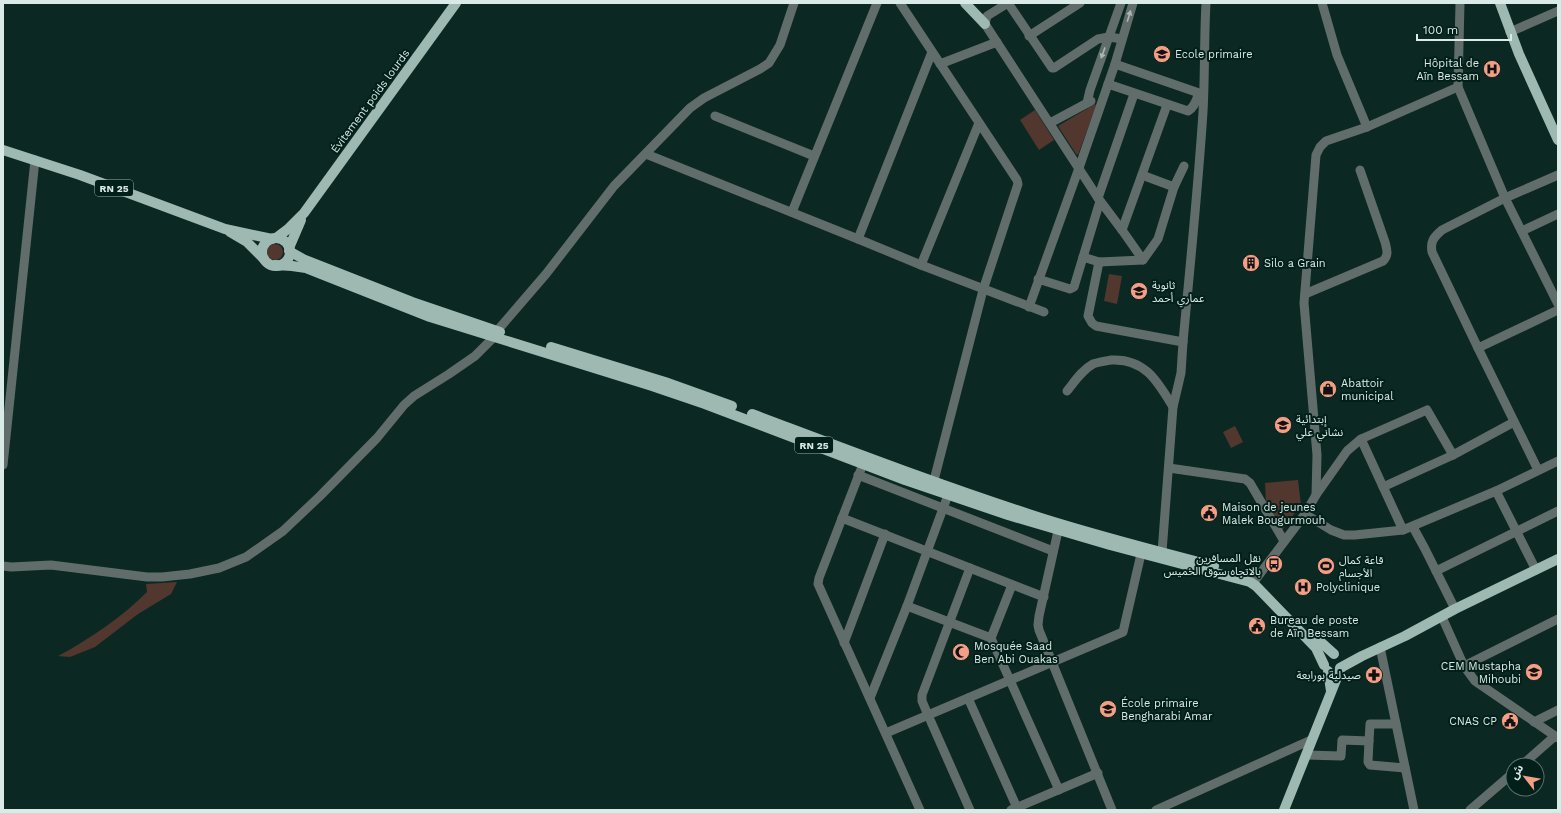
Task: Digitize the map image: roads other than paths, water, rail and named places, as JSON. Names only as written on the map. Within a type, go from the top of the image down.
[{"type":"main road","name":"Évitement poids lourds","points":[[289,249],[295,226],[456,3]]},
{"type":"main road","points":[[964,3],[985,24]]},
{"type":"main road","points":[[1500,3],[1510,32],[1558,140]]},
{"type":"main road","name":"RN 25","points":[[3,150],[80,175],[225,228],[274,238]]},
{"type":"main road","points":[[252,234],[270,234],[295,226]]},
{"type":"main road","points":[[274,238],[284,241],[289,249],[287,259],[280,265],[276,266],[265,260],[262,252],[263,248],[268,241],[295,226]]},
{"type":"main road","points":[[295,226],[297,248],[305,260]]},
{"type":"main road","name":"RN 25","points":[[225,228],[247,242],[265,260]]},
{"type":"main road","name":"RN 25","points":[[289,249],[305,260],[495,334],[705,404],[863,464],[1041,518],[1255,580]]},
{"type":"main road","name":"RN 25","points":[[276,266],[306,268],[422,314],[691,391],[933,486],[948,495],[1058,531],[1142,554],[1255,580]]},
{"type":"main road","points":[[1326,668],[1335,672],[1362,656],[1558,559]]},
{"type":"main road","points":[[1255,580],[1324,646],[1337,655],[1342,664],[1284,810]]},
{"type":"main road","points":[[1255,580],[1316,648],[1326,668],[1331,691]]},
{"type":"main road","points":[[1326,668],[1327,657],[1337,655],[1362,656]]},
{"type":"street","points":[[3,566],[51,565],[147,577],[190,574],[219,568],[246,557],[283,531],[377,438],[409,401],[475,356],[546,274],[614,186],[690,108],[704,98],[769,63],[780,45],[794,3]]},
{"type":"street","points":[[792,212],[877,3]]},
{"type":"street","points":[[900,3],[1017,180],[1018,184],[983,290],[933,486]]},
{"type":"street","points":[[1122,39],[1109,37],[1098,39],[1052,68],[1008,3],[987,16],[985,24],[1099,199],[1143,260]]},
{"type":"street","points":[[1030,36],[1080,3]]},
{"type":"street","points":[[1087,103],[1090,90],[1121,3]]},
{"type":"street","points":[[1029,306],[1108,84],[1133,3]]},
{"type":"street","points":[[1162,552],[1173,407],[1181,372],[1196,202],[1206,3]]},
{"type":"street","points":[[1322,3],[1337,55],[1367,127]]},
{"type":"street","points":[[1460,3],[1458,87],[1505,198],[1558,304]]},
{"type":"street","points":[[1510,32],[1558,12]]},
{"type":"street","points":[[940,64],[997,42]]},
{"type":"street","points":[[858,239],[932,52]]},
{"type":"street","points":[[1114,64],[1201,94]]},
{"type":"street","points":[[1108,84],[1166,105],[1188,110],[1195,104],[1201,94]]},
{"type":"street","points":[[1316,495],[1317,454],[1306,338],[1305,294],[1316,155],[1320,147],[1326,141],[1367,127],[1458,87]]},
{"type":"street","points":[[1050,123],[1104,93]]},
{"type":"street","points":[[1038,279],[1072,289],[1083,257],[1099,199],[1134,94]]},
{"type":"street","points":[[1122,230],[1166,105]]},
{"type":"street","points":[[715,116],[814,156]]},
{"type":"street","points":[[921,266],[979,124]]},
{"type":"street","points":[[646,154],[792,212],[921,266],[1044,312]]},
{"type":"street","points":[[3,465],[35,160]]},
{"type":"street","points":[[1143,260],[1158,239],[1174,187],[1184,166]]},
{"type":"street","points":[[1305,294],[1383,261],[1386,258],[1388,252],[1360,170]]},
{"type":"street","points":[[1142,175],[1174,187]]},
{"type":"street","points":[[1538,470],[1432,252],[1432,242],[1442,230],[1505,198],[1558,175]]},
{"type":"street","points":[[1522,231],[1558,214]]},
{"type":"street","points":[[1083,257],[1099,262],[1143,260]]},
{"type":"street","points":[[1099,262],[1088,316],[1092,323],[1096,326],[1183,342]]},
{"type":"street","points":[[1478,348],[1558,310]]},
{"type":"street","points":[[1067,391],[1083,372],[1094,364],[1105,361],[1130,361],[1154,377],[1173,407]]},
{"type":"street","points":[[1255,580],[1305,514],[1316,495],[1347,451],[1361,439],[1426,410],[1453,455]]},
{"type":"street","points":[[1383,487],[1453,455],[1514,422]]},
{"type":"street","points":[[1361,439],[1403,530]]},
{"type":"street","points":[[1305,514],[1331,530],[1344,535],[1403,530],[1496,491],[1558,461]]},
{"type":"street","points":[[863,464],[818,584],[920,810]]},
{"type":"street","points":[[1169,468],[1246,479],[1250,483],[1284,541]]},
{"type":"street","points":[[858,475],[1053,551]]},
{"type":"street","points":[[1496,491],[1536,570]]},
{"type":"street","points":[[870,698],[907,606],[948,495]]},
{"type":"street","points":[[1436,571],[1558,511]]},
{"type":"street","points":[[842,518],[1044,597]]},
{"type":"street","points":[[1413,527],[1455,609]]},
{"type":"street","points":[[1058,531],[1038,625],[1041,638],[1112,810]]},
{"type":"street","points":[[844,643],[885,534]]},
{"type":"street","points":[[886,733],[1123,632],[1142,554]]},
{"type":"street","points":[[970,568],[922,695],[922,701],[970,810]]},
{"type":"street","points":[[991,638],[1012,585]]},
{"type":"street","points":[[907,606],[991,638],[1059,790]]},
{"type":"street","points":[[1442,617],[1464,666],[1475,680],[1557,737],[1532,757]]},
{"type":"street","points":[[1464,666],[1558,619]]},
{"type":"street","points":[[1380,647],[1414,810]]},
{"type":"street","points":[[968,698],[1015,809],[1098,773]]},
{"type":"street","points":[[1534,722],[1558,710]]},
{"type":"street","points":[[1396,724],[1370,724],[1368,762],[1370,765],[1406,768]]},
{"type":"street","points":[[1156,810],[1311,740]]},
{"type":"street","points":[[1306,755],[1341,756],[1342,740],[1369,741]]},
{"type":"street","points":[[1477,808],[1505,781]]},
{"type":"place","name":"Ecole primaire","points":[[1162,54]]},
{"type":"place","name":"Hôpital de Aïn Bessam","points":[[1492,69]]},
{"type":"place","name":"Silo a Grain","points":[[1251,263]]},
{"type":"place","name":"ثانوية عماري أحمد","points":[[1139,291]]},
{"type":"place","name":"Abattoir municipal","points":[[1328,389]]},
{"type":"place","name":"إبتدائية نشاني علي","points":[[1283,425]]},
{"type":"place","name":"Maison de jeunes Malek Bougurmouh","points":[[1209,513]]},
{"type":"place","name":"نقل المسافرين بالاتجاه سوق الخميس","points":[[1274,564]]},
{"type":"place","name":"قاعة كمال الأجسام","points":[[1326,566]]},
{"type":"place","name":"Polyclinique","points":[[1303,587]]},
{"type":"place","name":"Bureau de poste de Aïn Bessam","points":[[1257,626]]},
{"type":"place","name":"Mosquée Saad Ben Abi Ouakas","points":[[961,652]]},
{"type":"place","name":"CEM Mustapha Mihoubi","points":[[1534,672]]},
{"type":"place","name":"صيدلية بورابعة","points":[[1374,675]]},
{"type":"place","name":"École primaire Bengharabi Amar","points":[[1108,709]]},
{"type":"place","name":"CNAS CP","points":[[1510,721]]}]
